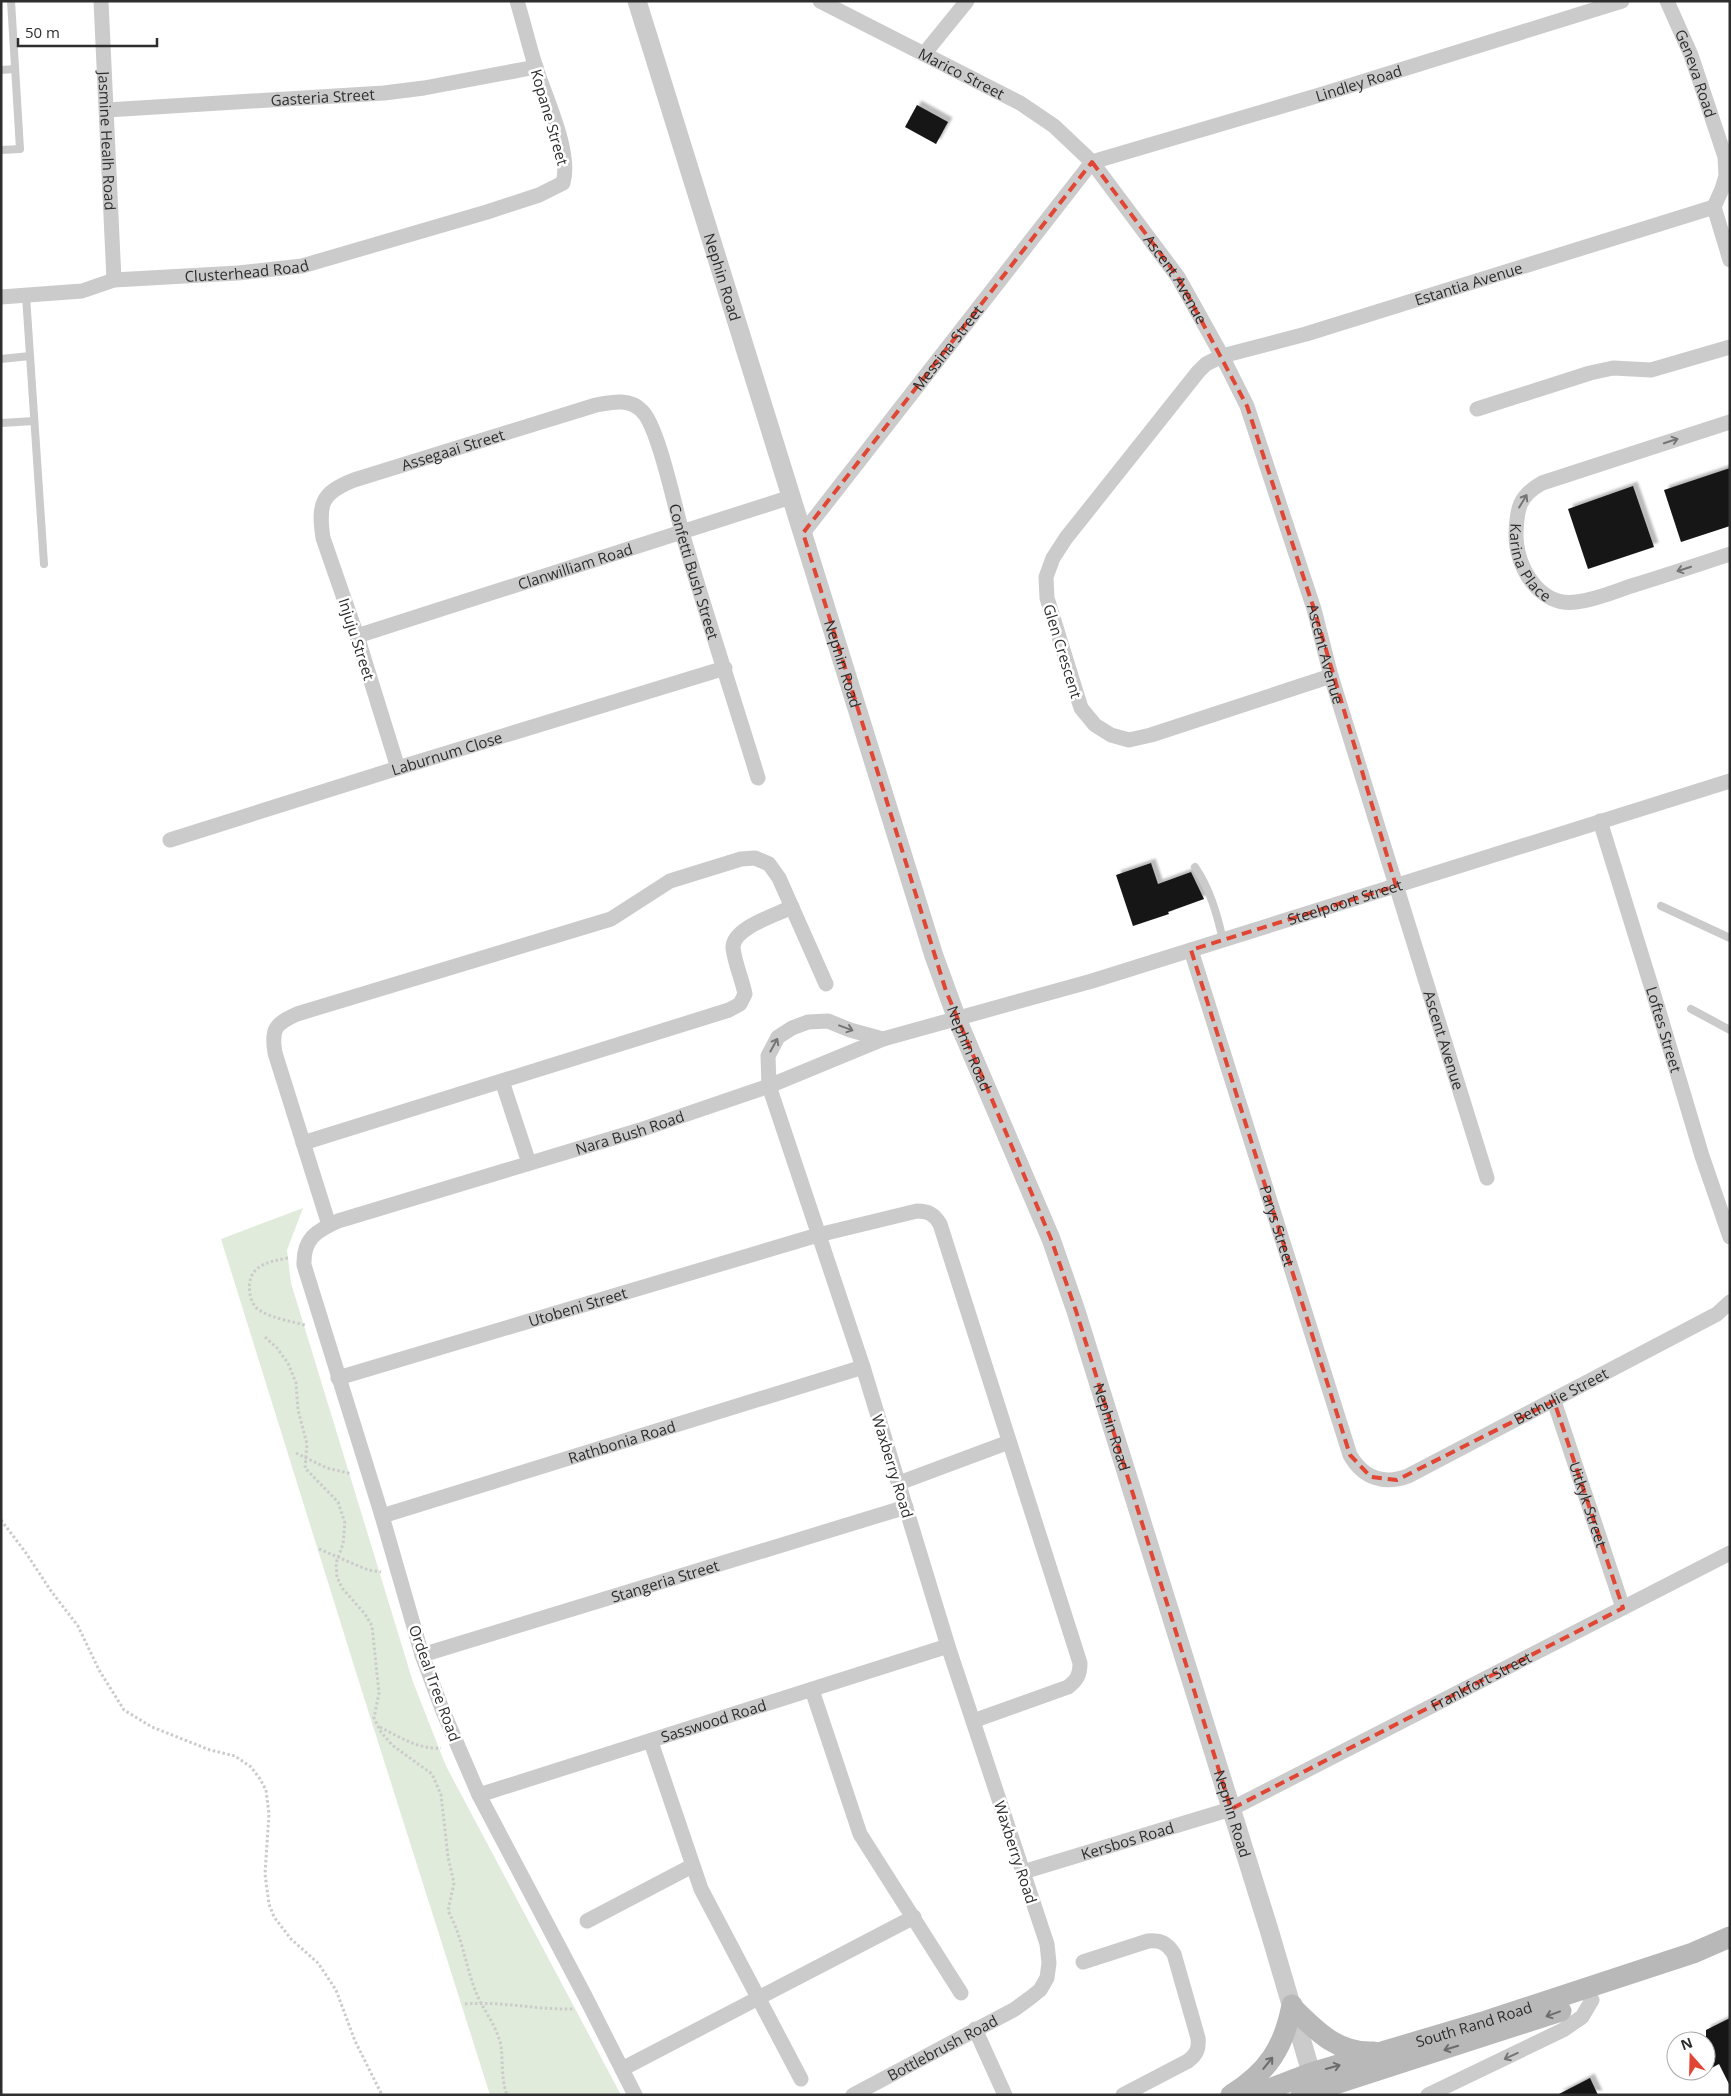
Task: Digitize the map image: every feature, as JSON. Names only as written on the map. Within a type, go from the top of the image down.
[{"type":"main road","name":"South Rand Road","points":[[1309,2086],[1389,2051],[1693,1953],[1730,1937]]},
{"type":"main road","name":"South Rand Road","points":[[1254,2095],[1309,2086],[1498,2033],[1592,2000],[1670,1969],[1693,1953]]},
{"type":"main road","points":[[1293,2007],[1322,2036],[1342,2047],[1370,2053],[1389,2051]]},
{"type":"main road","points":[[1231,2095],[1256,2076],[1273,2058],[1288,2027],[1293,2007]]},
{"type":"street","name":"Jasmine Healh Road","points":[[101,1],[114,280]]},
{"type":"street","name":"Kopane Street","points":[[486,212],[540,195],[563,183],[566,173],[566,162],[536,67],[518,1]]},
{"type":"street","name":"Nephin Road","points":[[637,1],[934,956],[957,1019],[1051,1239],[1076,1311],[1293,2007],[1309,2086]]},
{"type":"street","name":"Marico Street","points":[[820,1],[1020,103],[1054,126],[1092,162]]},
{"type":"street","points":[[924,54],[967,1]]},
{"type":"street","name":"Lindley Road","points":[[1092,162],[1323,94],[1622,1]]},
{"type":"street","name":"Geneva Road","points":[[1668,1],[1691,55],[1725,157],[1726,176],[1714,207]]},
{"type":"street","name":"Gasteria Street","points":[[107,110],[424,88],[536,67]]},
{"type":"street","name":"Ascent Avenue","points":[[1092,162],[1178,277],[1222,356],[1247,406],[1314,609],[1331,676],[1487,1178]]},
{"type":"street","name":"Messina Street","points":[[803,533],[1092,162]]},
{"type":"street","points":[[1714,207],[1730,260]]},
{"type":"street","name":"Estantia Avenue","points":[[1222,356],[1306,334],[1714,207]]},
{"type":"street","name":"Clusterhead Road","points":[[1,298],[82,291],[114,280],[238,273],[302,266],[486,212]]},
{"type":"street","points":[[1477,409],[1590,373],[1613,368],[1651,370],[1730,346]]},
{"type":"street","name":"Glen Crescent","points":[[1222,356],[1206,364],[1198,372],[1066,538],[1049,567],[1046,577],[1047,598],[1081,708],[1086,717],[1104,731],[1119,738],[1130,740],[1167,730],[1331,676]]},
{"type":"street","name":"Confetti Bush Street","points":[[596,405],[624,402],[633,404],[647,416],[659,450],[682,533],[758,778]]},
{"type":"street","name":"Assegaai Street","points":[[321,510],[328,495],[340,486],[596,405]]},
{"type":"street","name":"Karina Place","points":[[1730,422],[1542,483],[1530,489],[1519,505],[1516,540],[1524,570],[1539,592],[1549,598],[1575,602],[1601,596],[1730,554]]},
{"type":"street","name":"Clanwilliam Road","points":[[357,636],[791,497]]},
{"type":"street","name":"Injuju Street","points":[[321,510],[322,538],[357,636],[398,768]]},
{"type":"street","name":"Laburnum Close","points":[[170,840],[725,668]]},
{"type":"street","name":"Steelpoort Street","points":[[957,1019],[1092,981],[1730,781]]},
{"type":"street","name":"Loftes Street","points":[[1600,821],[1658,1005],[1702,1156],[1730,1237]]},
{"type":"street","points":[[329,1225],[275,1053],[273,1041],[275,1028],[282,1021],[297,1014],[611,919],[670,881],[741,860],[755,858],[770,864],[779,878],[826,984]]},
{"type":"street","points":[[303,1143],[729,1010],[740,1004],[745,994],[733,946],[736,938],[743,930],[792,907]]},
{"type":"street","name":"Parys Street","points":[[1191,950],[1350,1455],[1362,1472],[1371,1477],[1387,1481]]},
{"type":"street","name":"Nara Bush Road","points":[[305,1251],[313,1235],[329,1225],[640,1130],[769,1086],[883,1039],[957,1019]]},
{"type":"street","name":"Waxberry Road","points":[[883,1039],[850,1030],[828,1021],[808,1022],[792,1028],[778,1037],[768,1056],[769,1086],[863,1367],[948,1646],[1047,1944],[1049,1963],[1047,1978],[1040,1990],[1030,1998]]},
{"type":"street","points":[[502,1081],[529,1164]]},
{"type":"street","name":"Utobeni Street","points":[[338,1378],[818,1235],[917,1211],[926,1211],[935,1216],[940,1224],[1009,1442]]},
{"type":"street","name":"Ordeal Tree Road","points":[[305,1251],[304,1265],[382,1516],[422,1655],[457,1746],[479,1795],[590,2005],[622,2069],[628,2091]]},
{"type":"street","name":"Bethulie Street","points":[[1387,1481],[1398,1480],[1408,1476],[1554,1401],[1717,1314],[1730,1302]]},
{"type":"street","name":"Rathbonia Road","points":[[382,1516],[863,1367]]},
{"type":"street","name":"Uitkyk Street","points":[[1554,1401],[1623,1608]]},
{"type":"street","points":[[899,1483],[1009,1442],[1080,1663],[1080,1673],[1076,1682],[1068,1687],[973,1721]]},
{"type":"street","name":"Stangeria Street","points":[[422,1655],[906,1507]]},
{"type":"street","name":"Frankfort Street","points":[[1231,1809],[1730,1553]]},
{"type":"street","name":"Sasswood Road","points":[[479,1795],[651,1742],[948,1646]]},
{"type":"street","points":[[812,1690],[860,1834],[961,1993]]},
{"type":"street","points":[[651,1742],[701,1889],[801,2079]]},
{"type":"street","name":"Kersbos Road","points":[[1023,1872],[1231,1809]]},
{"type":"street","points":[[587,1921],[692,1866]]},
{"type":"street","points":[[622,2069],[914,1918]]},
{"type":"street","points":[[1083,1962],[1154,1940],[1159,1940],[1168,1945],[1174,1954],[1199,2047],[1195,2055],[1188,2061],[1123,2095]]},
{"type":"street","name":"Bottlebrush Road","points":[[853,2095],[1015,2008],[1030,1998]]},
{"type":"street","points":[[1428,2095],[1468,2074],[1490,2066],[1538,2043],[1577,2021],[1584,2014],[1592,2000]]},
{"type":"street","points":[[975,2029],[1005,2095]]},
{"type":"lane","points":[[1,150],[20,149],[11,1]]},
{"type":"lane","points":[[1,70],[15,69]]},
{"type":"lane","points":[[26,296],[44,564]]},
{"type":"lane","points":[[1,358],[30,356]]},
{"type":"lane","points":[[1,423],[34,421]]},
{"type":"lane","points":[[1196,867],[1211,898],[1223,940]]},
{"type":"lane","points":[[1661,906],[1730,938]]},
{"type":"lane","points":[[1690,1009],[1730,1030]]},
{"type":"path","points":[[305,1251],[258,1267],[251,1274],[248,1285],[250,1299],[257,1309],[267,1314],[324,1331]]},
{"type":"path","points":[[264,1337],[277,1348],[288,1363],[296,1383],[298,1410],[307,1444],[305,1468],[338,1502],[345,1523],[343,1544],[336,1563],[337,1577],[342,1588],[365,1614],[372,1626],[380,1692],[374,1718],[392,1746],[432,1774],[441,1795],[448,1858],[454,1883],[448,1910],[457,1927],[475,1991],[501,2045],[502,2072],[507,2095]]},
{"type":"path","points":[[296,1453],[340,1472],[352,1474],[368,1472]]},
{"type":"path","points":[[1,1520],[78,1626],[99,1670],[124,1710],[152,1727],[210,1750],[235,1756],[251,1766],[260,1778],[266,1790],[269,1814],[265,1874],[274,1917],[291,1939],[318,1962],[336,1990],[355,2041],[382,2095]]},
{"type":"path","points":[[319,1549],[368,1570],[399,1575]]},
{"type":"path","points":[[379,1727],[414,1744],[435,1748],[457,1746]]},
{"type":"path","points":[[465,2004],[481,2002],[559,2009],[575,2009],[590,2005]]},
{"type":"highlighted area","points":[[1092,162],[1178,277],[1247,406],[1314,609],[1396,886],[1191,950],[1350,1455],[1371,1477],[1397,1480],[1554,1401],[1623,1608],[1231,1809],[1076,1311],[1051,1239],[946,991],[803,533]]},
{"type":"green space","points":[[303,1208],[287,1250],[291,1283],[413,1682],[446,1766],[621,2095],[490,2095],[221,1239]]},
{"type":"building","points":[[917,105],[948,122],[936,144],[905,127]]},
{"type":"building","points":[[1730,468],[1730,526],[1681,542],[1664,490]]},
{"type":"building","points":[[1633,486],[1654,547],[1588,569],[1568,509]]},
{"type":"building","points":[[1151,863],[1158,884],[1191,872],[1204,899],[1168,912],[1169,914],[1133,926],[1116,875]]},
{"type":"building","points":[[1730,2018],[1730,2086],[1719,2064],[1716,2066],[1716,2031],[1706,2030]]},
{"type":"building","points":[[1590,2078],[1598,2095],[1557,2095]]}]
